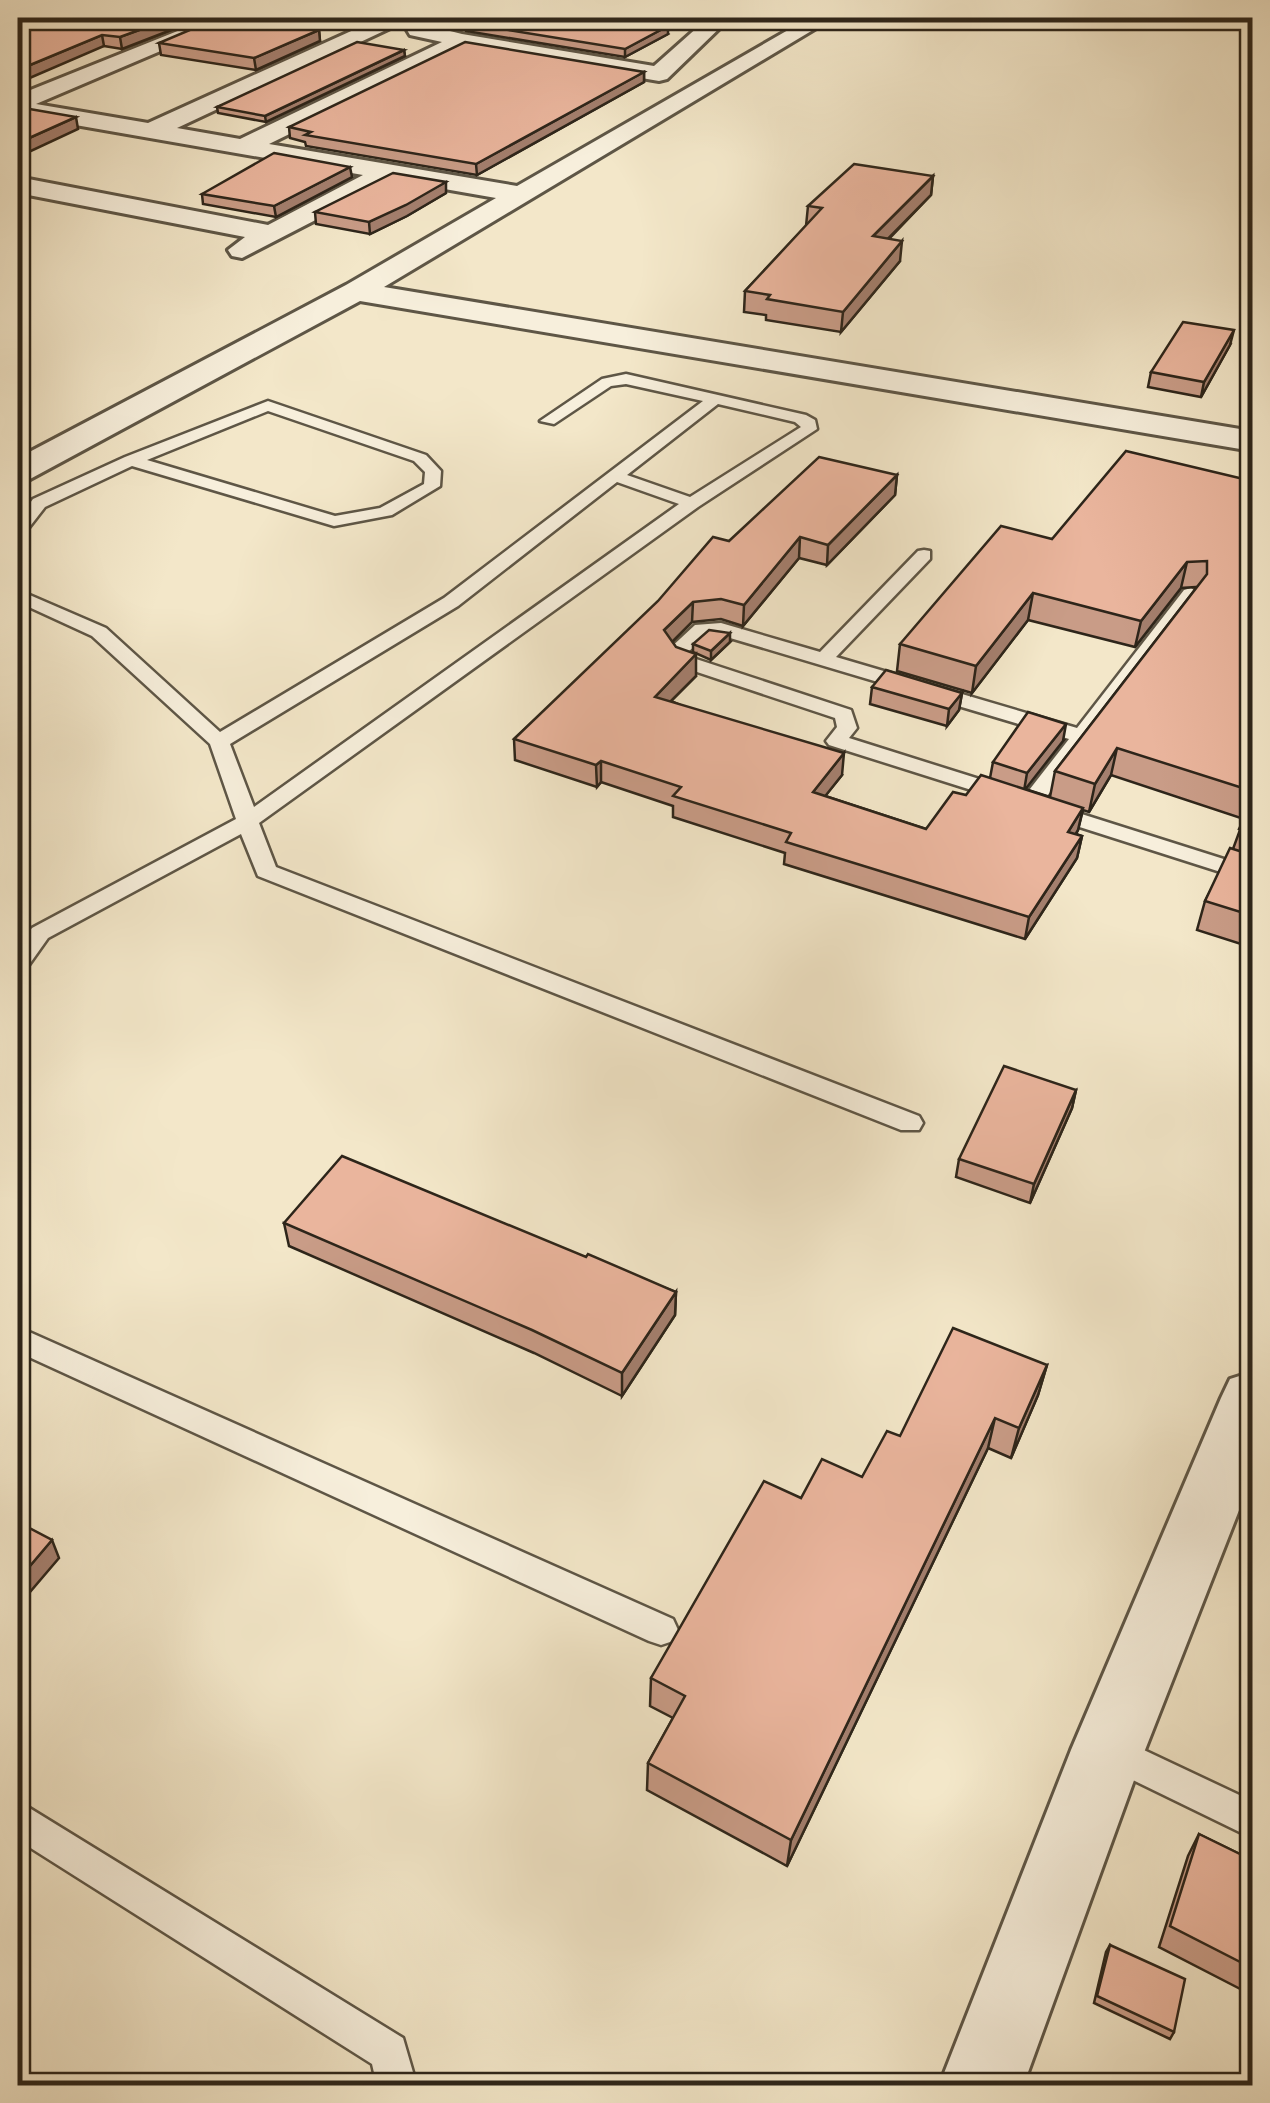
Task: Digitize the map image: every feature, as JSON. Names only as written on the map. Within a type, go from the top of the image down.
[{"type":"street","points":[[18,106],[226,18]]},
{"type":"street","points":[[150,131],[396,18]]},
{"type":"street","points":[[442,18],[418,30],[659,74],[720,18]]},
{"type":"street","points":[[18,472],[356,292],[822,18]]},
{"type":"street","points":[[243,147],[462,41]]},
{"type":"street","points":[[18,106],[523,195]]},
{"type":"street","points":[[18,134],[60,116]]},
{"type":"street","points":[[18,185],[49,170]]},
{"type":"street","points":[[242,250],[389,172]]},
{"type":"street","points":[[18,185],[271,234]]},
{"type":"street","points":[[356,292],[1252,442]]},
{"type":"street","points":[[981,2086],[1108,1750],[1252,1398]]},
{"type":"lane","points":[[18,963],[40,934],[247,822],[692,502],[808,429],[809,423],[626,379],[607,382],[548,421]]},
{"type":"lane","points":[[219,742],[450,602],[716,399]]},
{"type":"lane","points":[[18,530],[39,503],[131,460],[268,406],[420,458],[434,471],[432,486],[395,510],[362,520],[334,521],[131,460]]},
{"type":"lane","points":[[615,476],[692,502]]},
{"type":"lane","points":[[823,660],[924,555]]},
{"type":"lane","points":[[18,594],[99,632],[219,742],[266,870],[910,1123]]},
{"type":"lane","points":[[1030,803],[1191,594]]},
{"type":"lane","points":[[1081,736],[721,629],[702,629],[677,651],[686,662],[844,714],[847,728],[836,741],[1252,875]]},
{"type":"lane","points":[[18,1339],[660,1630]]},
{"type":"lane","points":[[1108,1750],[1252,1820]]},
{"type":"lane","points":[[18,1819],[388,2052],[397,2086]]},
{"type":"building","points":[[33,18],[172,18],[120,37],[102,35],[18,70],[18,24]]},
{"type":"building","points":[[218,18],[263,18],[259,19],[319,30],[254,58],[159,43]]},
{"type":"building","points":[[476,18],[651,18],[643,22],[668,26],[625,49],[465,23]]},
{"type":"building","points":[[357,42],[404,50],[265,116],[217,107]]},
{"type":"building","points":[[465,42],[644,72],[476,164],[305,135],[311,132],[289,127]]},
{"type":"building","points":[[18,107],[76,117],[18,143]]},
{"type":"building","points":[[274,153],[350,167],[274,206],[202,194]]},
{"type":"building","points":[[854,164],[933,176],[873,236],[902,241],[843,312],[767,299],[770,295],[745,291],[822,208],[808,206]]},
{"type":"building","points":[[393,173],[446,182],[369,222],[315,212]]},
{"type":"building","points":[[1183,322],[1234,330],[1204,382],[1151,372]]},
{"type":"building","points":[[1126,451],[1252,481],[1252,791],[1117,748],[1095,784],[1055,771],[1207,574],[1207,561],[1187,562],[1141,621],[1033,593],[976,666],[900,644],[1001,526],[1052,539]]},
{"type":"building","points":[[819,457],[897,475],[828,545],[800,537],[744,605],[721,599],[693,602],[664,630],[676,647],[696,654],[655,697],[844,753],[813,792],[926,829],[953,792],[966,795],[981,775],[1083,808],[1068,832],[1082,836],[1029,917],[786,842],[791,833],[673,796],[681,787],[514,739],[658,601],[713,537],[729,541]]},
{"type":"building","points":[[709,630],[730,633],[711,651],[693,644]]},
{"type":"building","points":[[886,670],[962,693],[949,709],[872,687]]},
{"type":"building","points":[[1028,712],[1066,724],[1027,773],[993,762]]},
{"type":"building","points":[[1252,801],[1252,834],[1239,829]]},
{"type":"building","points":[[1230,848],[1252,855],[1250,915],[1205,901]]},
{"type":"building","points":[[1004,1066],[1076,1090],[1034,1184],[959,1159]]},
{"type":"building","points":[[342,1156],[676,1292],[622,1373],[284,1223]]},
{"type":"building","points":[[953,1328],[1047,1365],[1019,1428],[995,1418],[791,1840],[648,1763],[685,1696],[651,1678],[764,1481],[801,1498],[822,1459],[862,1477],[887,1431],[900,1436]]},
{"type":"building","points":[[18,1522],[52,1540],[18,1580]]},
{"type":"building","points":[[1199,1834],[1252,1860],[1252,1968],[1170,1926]]},
{"type":"building","points":[[1110,1945],[1185,1979],[1174,2032],[1097,1996]]}]
